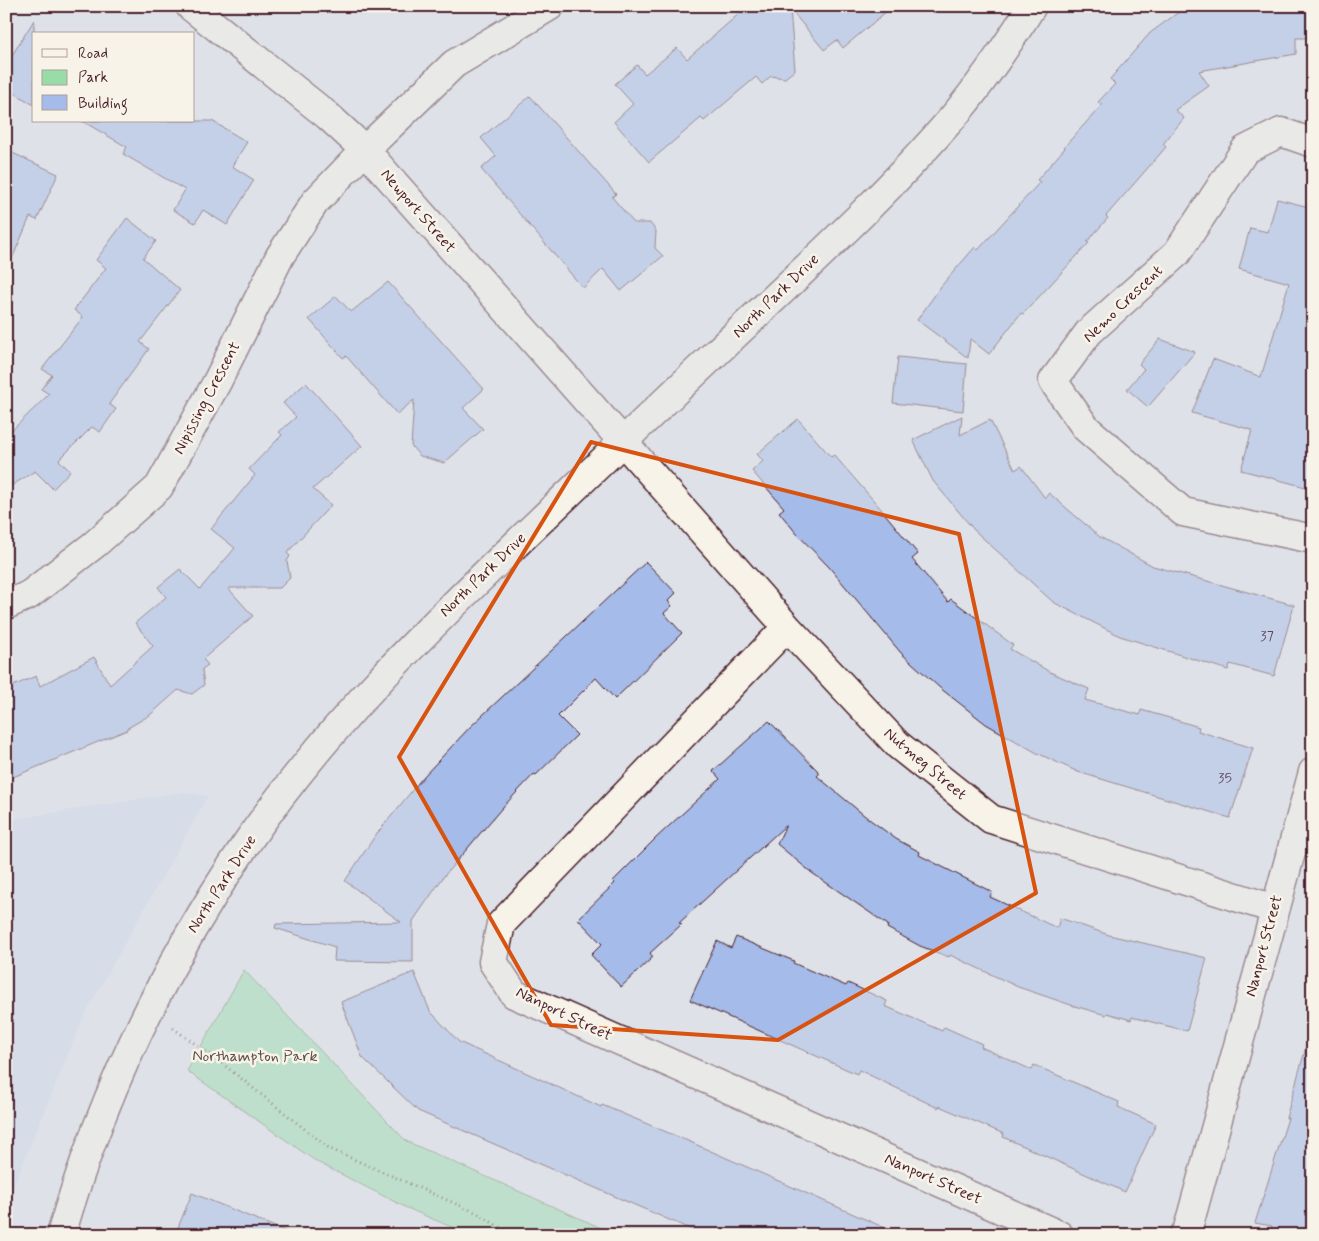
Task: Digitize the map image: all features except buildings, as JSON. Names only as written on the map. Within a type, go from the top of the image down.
[{"type":"street","name":"Newport Street","points":[[190,6],[328,116],[364,150],[622,442]]},
{"type":"street","name":"Nipissing Crescent","points":[[6,605],[29,595],[95,544],[159,487],[217,382],[280,256],[315,202],[364,150],[454,64],[550,6]]},
{"type":"street","name":"North Park Drive","points":[[61,1235],[87,1154],[148,1010],[195,924],[245,846],[305,766],[367,692],[429,627],[782,290],[902,172],[954,115],[1007,47],[1032,6]]},
{"type":"street","name":"Nemo Crescent","points":[[1313,143],[1282,132],[1245,150],[1177,253],[1089,332],[1053,381],[1086,428],[1183,512],[1313,538]]},
{"type":"street","name":"Nutmeg Street","points":[[622,442],[787,627],[898,745],[991,819],[1274,909]]},
{"type":"street","name":"Nanport Street","points":[[787,627],[501,924],[493,962],[514,994],[1060,1235]]},
{"type":"street","name":"Nanport Street","points":[[1184,1235],[1187,1232],[1313,772]]},
{"type":"path","points":[[148,1010],[219,1061],[330,1149],[477,1213],[512,1235]]},
{"type":"highlighted area","points":[[591,442],[959,534],[1036,893],[778,1040],[551,1025],[399,757]]},
{"type":"shaded area","points":[[184,792],[208,796],[85,1014],[6,1204],[6,820]]},
{"type":"green space","name":"Northampton Park","points":[[244,970],[406,1141],[617,1235],[470,1235],[407,1208],[317,1162],[187,1071]]}]
